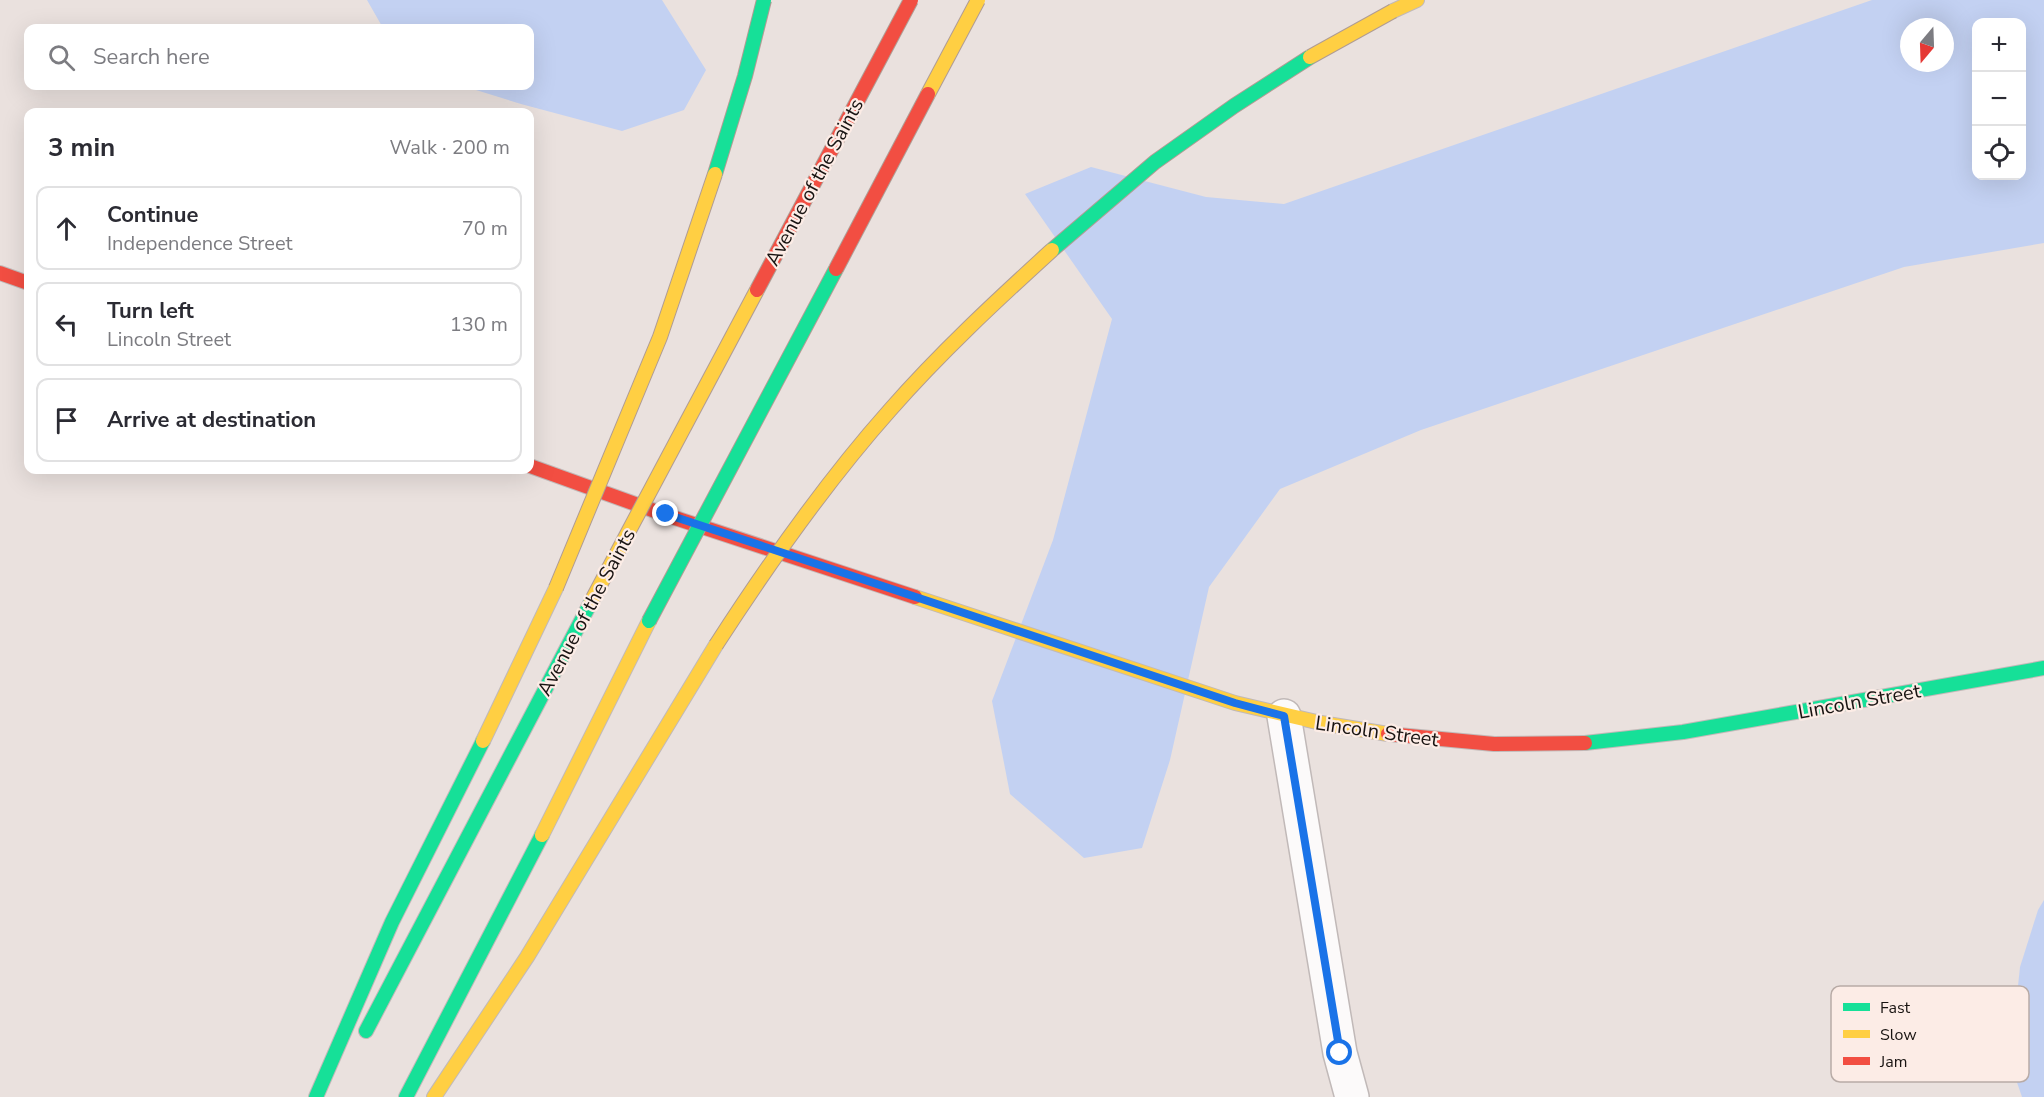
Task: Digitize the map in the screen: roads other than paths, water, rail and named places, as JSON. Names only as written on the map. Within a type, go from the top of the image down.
[{"type":"main road","points":[[316,1097],[392,922],[507,693],[556,588],[627,420],[673,301],[741,90],[764,0]]},
{"type":"main road","name":"Avenue of the Saints","points":[[359,1044],[911,0]]},
{"type":"main road","points":[[406,1097],[491,936],[650,621],[978,0]]},
{"type":"main road","points":[[434,1097],[527,957],[716,645],[755,585],[819,496],[891,410],[976,320],[1072,232],[1155,162],[1234,106],[1312,56],[1417,0]]},
{"type":"main road","points":[[0,273],[24,282]]},
{"type":"main road","name":"Lincoln Street","points":[[534,467],[666,514],[1235,703],[1344,729],[1423,740],[1502,745],[1582,743],[1661,736],[2044,669]]},
{"type":"street","points":[[1284,716],[1340,1053],[1352,1097]]},
{"type":"water","points":[[367,0],[662,0],[706,70],[684,110],[622,131],[476,90],[534,90],[534,24],[381,24]]},
{"type":"water","points":[[1872,0],[2044,0],[2044,243],[1904,267],[1421,430],[1280,489],[1209,587],[1170,760],[1142,848],[1084,858],[1010,794],[992,701],[1053,540],[1112,319],[1025,194],[1091,167],[1206,197],[1284,204]]},
{"type":"water","points":[[2044,900],[2044,1097],[2022,1097],[2017,1082],[2029,1082],[2029,986],[2018,986],[2020,967],[2038,910]]}]
